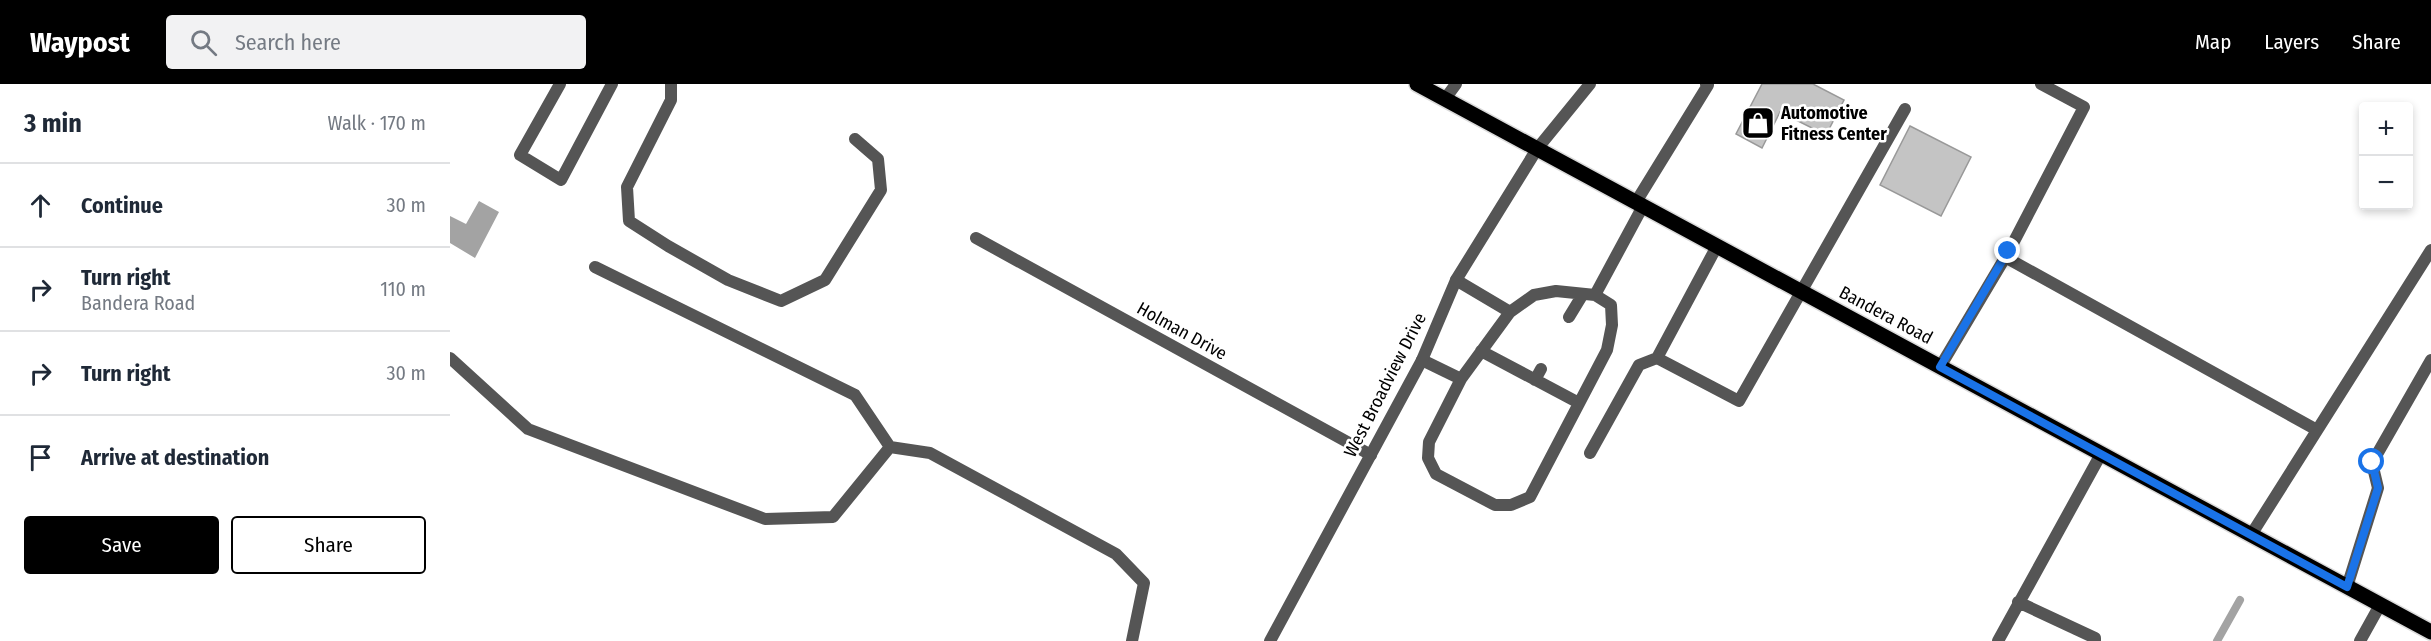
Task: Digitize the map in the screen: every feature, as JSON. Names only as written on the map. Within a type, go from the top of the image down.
[{"type":"main road","name":"Bandera Road","points":[[1417,84],[2431,632]]},
{"type":"street","points":[[560,84],[520,155],[561,180],[612,84]]},
{"type":"street","points":[[671,84],[671,100],[627,187],[629,221],[728,280],[781,302],[825,280],[881,190],[878,159],[855,140]]},
{"type":"street","points":[[1445,99],[1456,84]]},
{"type":"street","name":"West Broadview Drive","points":[[1270,641],[1422,360],[1456,280],[1537,149],[1590,84]]},
{"type":"street","points":[[1569,317],[1589,294],[1708,85],[1706,84]]},
{"type":"street","points":[[1940,367],[2005,257],[2084,107],[2041,84]]},
{"type":"street","points":[[1657,358],[1738,401],[1905,109]]},
{"type":"street","name":"Holman Drive","points":[[976,238],[1371,455]]},
{"type":"street","points":[[1590,453],[1639,365],[1657,358],[1716,246]]},
{"type":"street","points":[[2251,535],[2431,250]]},
{"type":"street","points":[[2005,257],[2317,430]]},
{"type":"street","points":[[595,267],[855,396],[890,447],[930,453],[1116,554],[1144,583],[1132,641]]},
{"type":"street","points":[[1456,280],[1510,312]]},
{"type":"street","points":[[1556,291],[1589,294],[1611,305],[1612,325],[1607,350],[1530,496],[1511,505],[1495,505],[1436,474],[1428,458],[1429,442],[1461,379],[1510,312],[1534,295],[1556,291]]},
{"type":"street","points":[[1481,351],[1538,374],[1579,403]]},
{"type":"street","points":[[450,358],[528,429],[765,519],[833,517],[890,447]]},
{"type":"street","points":[[1422,360],[1461,379]]},
{"type":"street","points":[[2347,587],[2378,488],[2372,462],[2431,360]]},
{"type":"street","points":[[1998,641],[2101,454]]},
{"type":"street","points":[[2018,602],[2094,641]]},
{"type":"street","points":[[2360,641],[2380,605]]},
{"type":"shaded area","points":[[479,201],[499,212],[475,258],[450,243],[450,216],[466,224]]},
{"type":"building","name":"Automotive Fitness Center","points":[[1762,84],[1813,84],[1844,100],[1826,135],[1780,112],[1762,148],[1736,134]]},
{"type":"building","points":[[1910,126],[1971,157],[1941,216],[1880,185]]},
{"type":"waterway","points":[[2217,641],[2240,600]]},
{"type":"place","name":"Automotive Fitness Center","points":[[1758,123]]},
{"type":"route","points":[[2008,251],[1940,367],[2347,587],[2378,488],[2372,462]]}]
